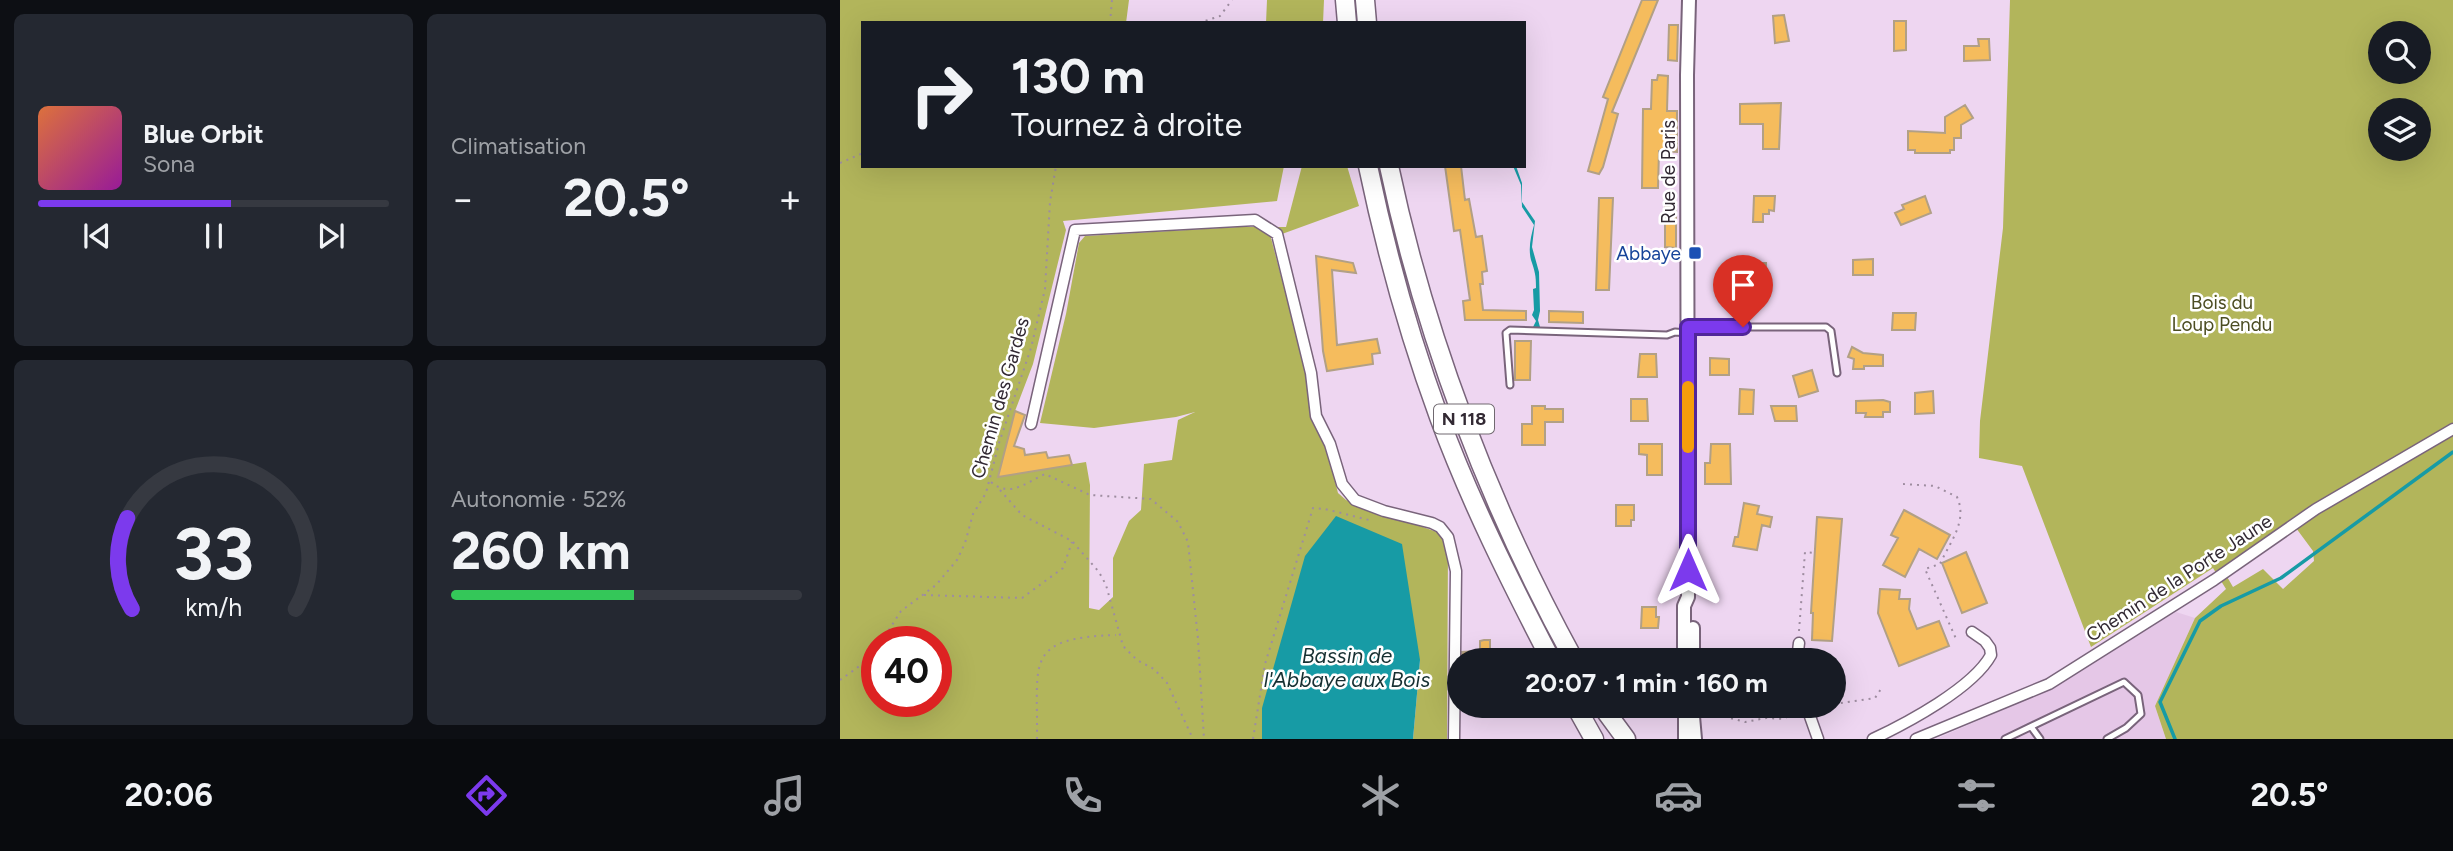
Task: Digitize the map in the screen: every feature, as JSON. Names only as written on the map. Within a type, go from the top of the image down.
[{"type":"highway","points":[[1345,0],[1347,21]]},
{"type":"highway","points":[[1365,0],[1367,21]]},
{"type":"highway","name":"N 118","points":[[1368,168],[1398,290],[1440,420],[1465,482],[1545,648]]},
{"type":"highway","name":"N 118","points":[[1389,168],[1413,271],[1458,402],[1540,595],[1568,648]]},
{"type":"highway","points":[[1582,718],[1594,739]]},
{"type":"highway","points":[[1606,718],[1617,739]]},
{"type":"highway","points":[[1610,718],[1626,739]]},
{"type":"street","name":"Rue de Paris","points":[[1689,0],[1688,597],[1684,606],[1691,648]]},
{"type":"street","points":[[1031,424],[1075,230],[1255,220],[1277,234],[1311,373],[1315,416],[1330,444],[1342,484],[1355,500],[1440,527],[1447,537],[1455,571],[1454,739]]},
{"type":"street","name":"Chemin de la Porte Jaune","points":[[1916,739],[2049,684],[2214,580],[2316,509],[2453,429]]},
{"type":"street","points":[[1873,739],[1913,719],[1981,671],[1991,655],[1990,648],[1972,632]]},
{"type":"street","name":"Rue de Paris","points":[[1686,648],[1689,634]]},
{"type":"street","points":[[1798,648],[1799,643]]},
{"type":"street","points":[[1685,718],[1685,739]]},
{"type":"street","points":[[1693,718],[1695,739]]},
{"type":"street","points":[[1808,718],[1818,739]]},
{"type":"lane","points":[[1510,385],[1506,333],[1510,330],[1667,335],[1688,330],[1826,327],[1831,331],[1838,373]]},
{"type":"lane","points":[[2005,739],[2124,682],[2137,695],[2141,714],[2126,728],[2107,739]]},
{"type":"lane","points":[[2032,728],[2040,739]]},
{"type":"path","points":[[1110,21],[1112,0]]},
{"type":"path","points":[[1205,21],[1220,16],[1231,0]]},
{"type":"path","points":[[840,163],[861,154]]},
{"type":"path","name":"Chemin des Gardes","points":[[891,626],[901,611],[936,585],[957,560],[973,514],[986,493],[999,443],[1031,348],[1045,289],[1050,202],[1056,168]]},
{"type":"path","points":[[999,489],[1010,491],[1045,474],[1090,495],[1151,499],[1178,522],[1188,542],[1198,639],[1204,739]]},
{"type":"path","points":[[990,481],[1022,515],[1072,541],[1099,572],[1106,585],[1123,646],[1136,660],[1154,669],[1167,683],[1193,739]]},
{"type":"path","points":[[1903,484],[1935,486],[1958,497],[1961,505],[1962,519],[1940,564],[1925,569],[1957,641]]},
{"type":"path","points":[[1253,739],[1265,664],[1313,508],[1373,521]]},
{"type":"path","points":[[923,595],[1022,598],[1063,568],[1072,541]]},
{"type":"path","points":[[1799,643],[1805,552],[1815,554]]},
{"type":"path","points":[[1037,739],[1038,667],[1045,652],[1070,639],[1118,635]]},
{"type":"path","points":[[840,680],[861,664]]},
{"type":"path","points":[[1846,702],[1875,698],[1883,686]]},
{"type":"path","points":[[1732,718],[1745,722],[1785,718]]},
{"type":"shaded area","points":[[2176,612],[2195,618],[2155,706],[2166,739],[1936,739],[2046,691],[2106,652]]},
{"type":"green space","points":[[840,0],[1129,0],[1126,21],[861,21],[861,168],[1284,168],[1277,201],[1063,221],[1066,230],[1033,364],[1015,411],[998,476],[1086,462],[1090,485],[1089,608],[1099,610],[1113,597],[1113,558],[1129,521],[1141,510],[1144,464],[1172,460],[1178,420],[1195,412],[1094,428],[1040,423],[1066,314],[1079,243],[1085,236],[1238,227],[1286,227],[1301,168],[1348,168],[1359,206],[1271,238],[1338,493],[1346,500],[1437,532],[1448,546],[1447,739],[1413,739],[1420,660],[1262,708],[1262,739],[840,739]]},
{"type":"green space","points":[[1267,0],[1324,0],[1323,21],[1266,21]]},
{"type":"green space","name":"Bois du Loup Pendu","points":[[2010,0],[2453,0],[2453,739],[2166,739],[2155,706],[2195,618],[2226,589],[2213,568],[2091,647],[2022,466],[1979,458],[1980,421],[2003,228]],"holes":[[[2296,528],[2313,551],[2314,561],[2283,589],[2263,569],[2233,587],[2226,575]]]},
{"type":"water","points":[[1514,168],[1517,168],[1522,183],[1522,202],[1535,221],[1532,247],[1539,272],[1540,327],[1533,327],[1536,321],[1532,315],[1533,289],[1536,284],[1530,247],[1534,225],[1522,207],[1521,185]]},
{"type":"water","name":"Bassin de l'Abbaye aux Bois","points":[[1336,516],[1402,544],[1420,660],[1413,739],[1262,739],[1262,708],[1305,556]]},
{"type":"building","points":[[1642,0],[1658,0],[1612,112],[1618,114],[1603,167],[1599,174],[1588,171],[1608,99],[1603,97]]},
{"type":"building","points":[[1784,15],[1789,41],[1775,43],[1773,16]]},
{"type":"building","points":[[1894,21],[1906,21],[1906,50],[1894,51]]},
{"type":"building","points":[[1669,25],[1678,25],[1677,61],[1668,60]]},
{"type":"building","points":[[1978,39],[1989,39],[1990,60],[1964,61],[1964,46],[1979,46]]},
{"type":"building","points":[[1658,75],[1668,76],[1667,111],[1677,111],[1677,152],[1659,151],[1658,188],[1642,188],[1643,109],[1651,109],[1652,80],[1657,80]]},
{"type":"building","points":[[1781,103],[1779,149],[1763,149],[1763,124],[1740,124],[1740,104]]},
{"type":"building","points":[[1965,105],[1973,118],[1961,125],[1961,138],[1954,138],[1954,150],[1950,150],[1950,153],[1915,153],[1915,150],[1908,150],[1908,131],[1945,133],[1945,117]]},
{"type":"building","points":[[1445,168],[1461,168],[1465,200],[1469,199],[1476,237],[1482,236],[1487,271],[1482,272],[1483,284],[1480,284],[1483,310],[1526,311],[1526,320],[1465,320],[1463,301],[1470,300],[1460,230],[1454,231]]},
{"type":"building","points":[[1754,196],[1775,196],[1774,211],[1769,210],[1769,214],[1763,214],[1763,222],[1753,222]]},
{"type":"building","points":[[1925,196],[1931,213],[1901,225],[1895,213],[1904,209],[1902,205]]},
{"type":"building","points":[[1599,198],[1613,198],[1609,290],[1596,290]]},
{"type":"building","points":[[1665,206],[1676,207],[1676,248],[1665,247]]},
{"type":"building","points":[[1316,256],[1353,263],[1356,273],[1332,270],[1337,345],[1377,339],[1380,353],[1372,354],[1373,364],[1327,371]]},
{"type":"building","points":[[1873,259],[1873,275],[1853,275],[1853,260]]},
{"type":"building","points":[[1746,263],[1766,263],[1765,296],[1746,296]]},
{"type":"building","points":[[1549,311],[1583,312],[1583,323],[1549,322]]},
{"type":"building","points":[[1893,313],[1916,313],[1915,330],[1892,330]]},
{"type":"building","points":[[1515,341],[1531,341],[1530,380],[1515,380]]},
{"type":"building","points":[[1852,347],[1863,353],[1883,355],[1883,366],[1853,369],[1854,359],[1848,357]]},
{"type":"building","points":[[1640,354],[1656,354],[1657,377],[1638,377]]},
{"type":"building","points":[[1710,358],[1729,359],[1729,375],[1710,375]]},
{"type":"building","points":[[1812,370],[1818,391],[1799,397],[1793,376]]},
{"type":"building","points":[[1740,389],[1754,390],[1753,414],[1739,414]]},
{"type":"building","points":[[1933,391],[1934,413],[1915,414],[1915,393]]},
{"type":"building","points":[[1631,399],[1647,399],[1648,421],[1631,421]]},
{"type":"building","points":[[1856,401],[1890,402],[1890,412],[1883,412],[1883,417],[1865,417],[1866,413],[1856,413]]},
{"type":"building","points":[[1532,406],[1563,409],[1563,422],[1545,422],[1545,445],[1522,445],[1522,424],[1532,424]]},
{"type":"building","points":[[1771,406],[1796,406],[1797,421],[1775,421]]},
{"type":"building","points":[[1015,411],[1025,415],[1014,446],[1024,449],[1025,455],[1046,452],[1048,458],[1069,455],[1072,465],[998,477]]},
{"type":"building","points":[[1639,444],[1662,444],[1662,475],[1647,475],[1647,455],[1639,454]]},
{"type":"building","points":[[1711,444],[1730,444],[1731,484],[1705,484],[1705,463],[1710,463]]},
{"type":"building","points":[[1744,503],[1759,506],[1757,514],[1772,517],[1770,527],[1762,525],[1757,550],[1733,546],[1735,537],[1738,537]]},
{"type":"building","points":[[1616,505],[1634,505],[1634,520],[1631,520],[1631,526],[1616,526]]},
{"type":"building","points":[[1904,510],[1950,535],[1937,559],[1919,549],[1905,577],[1883,565],[1898,538],[1891,535]]},
{"type":"building","points":[[1817,517],[1842,519],[1832,641],[1812,640]]},
{"type":"building","points":[[1966,552],[1987,603],[1962,613],[1942,563]]},
{"type":"building","points":[[1880,589],[1900,590],[1899,599],[1910,599],[1909,609],[1917,629],[1939,621],[1949,646],[1899,666],[1878,613]]},
{"type":"building","points":[[1642,607],[1656,607],[1658,628],[1641,628]]},
{"type":"building","points":[[1490,640],[1490,648],[1480,648],[1480,641]]},
{"type":"waterway","points":[[2175,739],[2160,702],[2200,621],[2221,606],[2281,578],[2453,452]]},
{"type":"slow traffic","points":[[1688,387],[1688,447]]},
{"type":"place","name":"Abbaye","points":[[1695,253]]},
{"type":"route","points":[[1688,570],[1688,327],[1743,327]]}]
